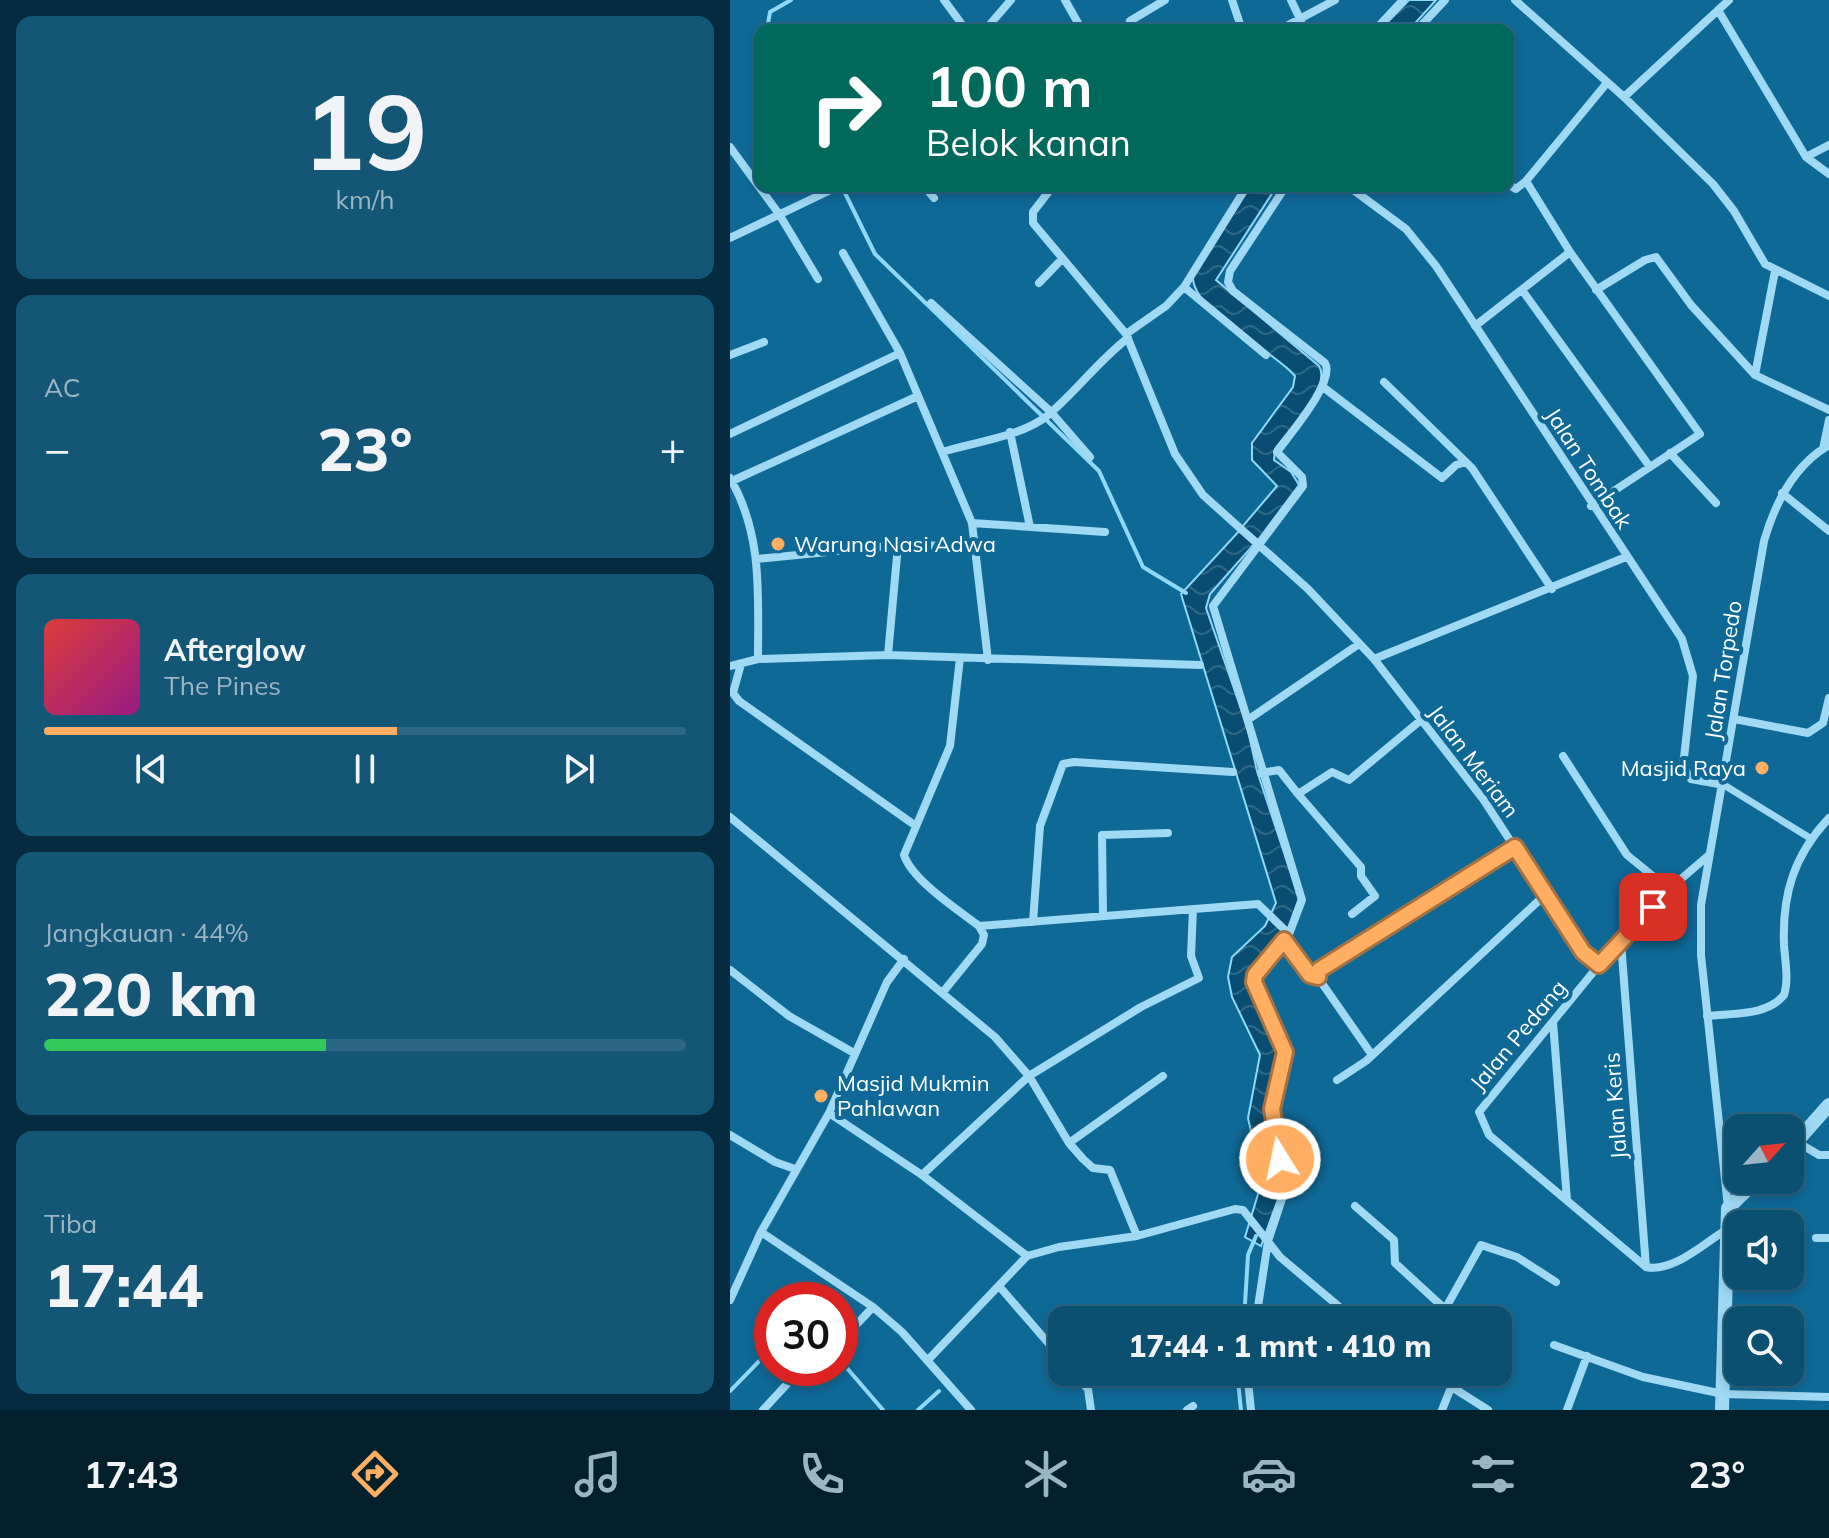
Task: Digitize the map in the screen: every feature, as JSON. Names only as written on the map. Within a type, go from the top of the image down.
[{"type":"street","points":[[944,0],[962,24]]},
{"type":"street","points":[[990,24],[1011,0]]},
{"type":"street","points":[[1065,0],[1079,24]]},
{"type":"street","points":[[1130,21],[1165,0]]},
{"type":"street","points":[[1232,0],[1240,24]]},
{"type":"street","points":[[1291,0],[1301,21]]},
{"type":"street","points":[[1294,24],[1335,0]]},
{"type":"street","points":[[1423,24],[1445,0]]},
{"type":"street","points":[[1515,0],[1624,97],[1713,184],[1734,211],[1759,256],[1775,271],[1829,296]]},
{"type":"street","points":[[1624,97],[1729,0]]},
{"type":"street","points":[[1380,24],[1398,2]]},
{"type":"street","points":[[1718,10],[1806,157],[1829,174]]},
{"type":"street","points":[[1514,188],[1526,181],[1606,84]]},
{"type":"street","points":[[1806,157],[1829,145]]},
{"type":"street","points":[[730,147],[754,180]]},
{"type":"street","points":[[1526,181],[1596,290],[1700,434],[1591,506]]},
{"type":"street","points":[[763,192],[818,279]]},
{"type":"street","points":[[730,238],[828,192]]},
{"type":"street","points":[[929,192],[934,198]]},
{"type":"street","name":"Jalan Meriam","points":[[1049,192],[1031,218],[1127,336],[1175,454],[1203,495],[1259,543],[1374,659],[1515,847],[1583,952],[1599,965]]},
{"type":"street","points":[[942,452],[1010,432],[1046,416],[1105,355],[1166,306],[1184,287],[1243,192]]},
{"type":"street","points":[[1258,1306],[1268,1238],[1284,1193],[1272,1109],[1285,1052],[1254,982],[1255,975],[1287,935],[1302,900],[1261,773],[1249,719],[1213,606],[1303,483],[1300,474],[1277,452],[1323,387],[1328,374],[1325,363],[1233,291],[1228,282],[1230,271],[1282,192]]},
{"type":"street","name":"Jalan Tombak","points":[[1356,192],[1406,229],[1475,326],[1591,506],[1682,639],[1691,663],[1693,689],[1684,738],[1685,773],[1691,779],[1724,785]]},
{"type":"street","points":[[1475,326],[1570,252]]},
{"type":"street","points":[[843,253],[900,353],[972,523],[988,660]]},
{"type":"street","points":[[1596,290],[1645,260],[1656,257],[1691,305],[1755,375],[1829,410]]},
{"type":"street","points":[[1039,283],[1062,259]]},
{"type":"street","points":[[1755,375],[1775,271]]},
{"type":"street","points":[[1184,287],[1266,355]]},
{"type":"street","points":[[1522,290],[1650,467]]},
{"type":"street","points":[[931,303],[1090,457]]},
{"type":"street","points":[[730,355],[764,342]]},
{"type":"street","points":[[730,434],[900,353]]},
{"type":"street","points":[[1384,382],[1466,462],[1552,589]]},
{"type":"street","points":[[1323,387],[1442,478],[1456,465],[1466,462]]},
{"type":"street","points":[[758,659],[757,559],[753,530],[731,479],[918,396]]},
{"type":"street","points":[[1826,447],[1829,420]]},
{"type":"street","points":[[1010,432],[1030,527]]},
{"type":"street","name":"Jalan Torpedo","points":[[1728,1208],[1707,1016],[1701,905],[1764,541],[1782,493],[1826,447]]},
{"type":"street","points":[[1670,453],[1716,503]]},
{"type":"street","points":[[1782,493],[1829,531]]},
{"type":"street","points":[[972,523],[1105,532]]},
{"type":"street","points":[[757,559],[898,545],[974,546]]},
{"type":"street","points":[[888,655],[898,545]]},
{"type":"street","points":[[1374,659],[1626,557]]},
{"type":"street","points":[[1249,719],[1359,644]]},
{"type":"street","points":[[730,666],[758,659],[888,655],[1200,665]]},
{"type":"street","points":[[943,992],[982,944],[984,935],[979,926],[909,866],[905,851],[950,746],[960,658]]},
{"type":"street","points":[[741,664],[733,693],[739,701],[916,826]]},
{"type":"street","points":[[1734,719],[1808,733],[1823,723],[1829,698]]},
{"type":"street","points":[[1298,794],[1332,772],[1350,780],[1421,720]]},
{"type":"street","points":[[1563,756],[1627,855],[1670,890]]},
{"type":"street","points":[[1033,922],[1040,826],[1063,764],[1074,762],[1233,772]]},
{"type":"street","points":[[1261,773],[1279,770],[1361,867],[1361,876],[1375,896],[1352,914]]},
{"type":"street","points":[[1724,785],[1810,838]]},
{"type":"street","points":[[730,817],[995,1037],[1029,1076],[1069,1143],[1088,1165],[1110,1170],[1137,1236]]},
{"type":"street","points":[[1707,1016],[1763,1009],[1776,1004],[1784,995],[1785,906],[1794,867],[1810,838],[1829,818]]},
{"type":"street","points":[[1103,916],[1102,835],[1168,833]]},
{"type":"street","points":[[1318,977],[1319,970],[1515,847]]},
{"type":"street","name":"Jalan Pedang","points":[[1646,1267],[1489,1135],[1479,1112],[1599,965],[1670,890],[1710,854]]},
{"type":"street","points":[[1337,1080],[1372,1055],[1546,894]]},
{"type":"street","points":[[979,926],[1258,904],[1287,935],[1310,975],[1318,977],[1372,1055]]},
{"type":"street","points":[[922,1175],[1029,1076],[1141,1007],[1199,978],[1191,956],[1193,909]]},
{"type":"street","name":"Jalan Keris","points":[[1621,942],[1646,1267]]},
{"type":"street","points":[[730,1300],[761,1232],[829,1113],[887,982],[904,959]]},
{"type":"street","points":[[730,970],[789,1016],[854,1053]]},
{"type":"street","points":[[1553,1022],[1567,1200]]},
{"type":"street","points":[[1069,1143],[1163,1076]]},
{"type":"street","points":[[1804,1134],[1829,1105]]},
{"type":"street","points":[[829,1113],[922,1175],[1027,1256]]},
{"type":"street","points":[[730,1135],[775,1162],[795,1169]]},
{"type":"street","points":[[1804,1150],[1829,1155]]},
{"type":"street","points":[[1728,1208],[1742,1194]]},
{"type":"street","points":[[1355,1206],[1394,1240],[1395,1263],[1442,1306]]},
{"type":"street","points":[[928,1360],[1027,1256],[1059,1247],[1137,1236],[1231,1209],[1243,1210],[1301,1277],[1337,1306]]},
{"type":"street","points":[[1646,1267],[1655,1269],[1673,1263],[1724,1231]]},
{"type":"street","points":[[761,1232],[873,1307],[928,1360],[969,1409]]},
{"type":"street","points":[[1816,1238],[1829,1238]]},
{"type":"street","points":[[1447,1306],[1481,1245],[1517,1257],[1556,1282]]},
{"type":"street","points":[[999,1286],[1048,1343]]},
{"type":"street","points":[[1722,1410],[1725,1290]]},
{"type":"street","points":[[858,1323],[873,1307]]},
{"type":"street","points":[[1554,1345],[1643,1377],[1723,1394],[1829,1397]]},
{"type":"street","points":[[1567,1410],[1587,1356]]},
{"type":"street","points":[[763,1410],[785,1386]]},
{"type":"street","points":[[1085,1386],[1091,1410]]},
{"type":"street","points":[[1248,1386],[1251,1410]]},
{"type":"street","points":[[1442,1410],[1452,1386]]},
{"type":"street","points":[[1453,1386],[1488,1410]]},
{"type":"water","points":[[1409,0],[1436,0],[1414,24],[1386,24]]},
{"type":"water","points":[[1247,192],[1273,192],[1216,280],[1319,366],[1321,375],[1314,396],[1275,449],[1274,460],[1291,472],[1299,485],[1258,540],[1242,527],[1277,486],[1252,460],[1252,443],[1293,387],[1295,376],[1215,314],[1194,284],[1193,269]]},
{"type":"water","points":[[1240,530],[1256,542],[1210,594],[1206,608],[1247,726],[1257,771],[1299,898],[1288,929],[1250,970],[1283,1060],[1272,1086],[1270,1114],[1281,1191],[1261,1246],[1245,1237],[1262,1181],[1248,1118],[1260,1055],[1232,997],[1228,977],[1232,957],[1265,926],[1276,903],[1181,594]]},
{"type":"waterway","points":[[768,24],[770,12],[791,0]]},
{"type":"waterway","points":[[844,192],[875,254],[1099,471],[1143,567],[1186,593]]},
{"type":"waterway","points":[[1245,1306],[1248,1255],[1256,1236]]},
{"type":"waterway","points":[[730,1391],[754,1366]]},
{"type":"waterway","points":[[858,1381],[883,1410]]},
{"type":"waterway","points":[[1238,1386],[1241,1410]]},
{"type":"waterway","points":[[918,1410],[939,1391]]},
{"type":"place","name":"Warung Nasi Adwa","points":[[778,544]]},
{"type":"place","name":"Masjid Raya","points":[[1762,768]]},
{"type":"place","name":"Masjid Mukmin Pahlawan","points":[[821,1096]]},
{"type":"route","points":[[1280,1159],[1272,1109],[1274,1091],[1285,1058],[1284,1044],[1254,982],[1255,975],[1284,940],[1310,975],[1318,977],[1319,970],[1515,847],[1583,952],[1599,965],[1653,907]]}]
